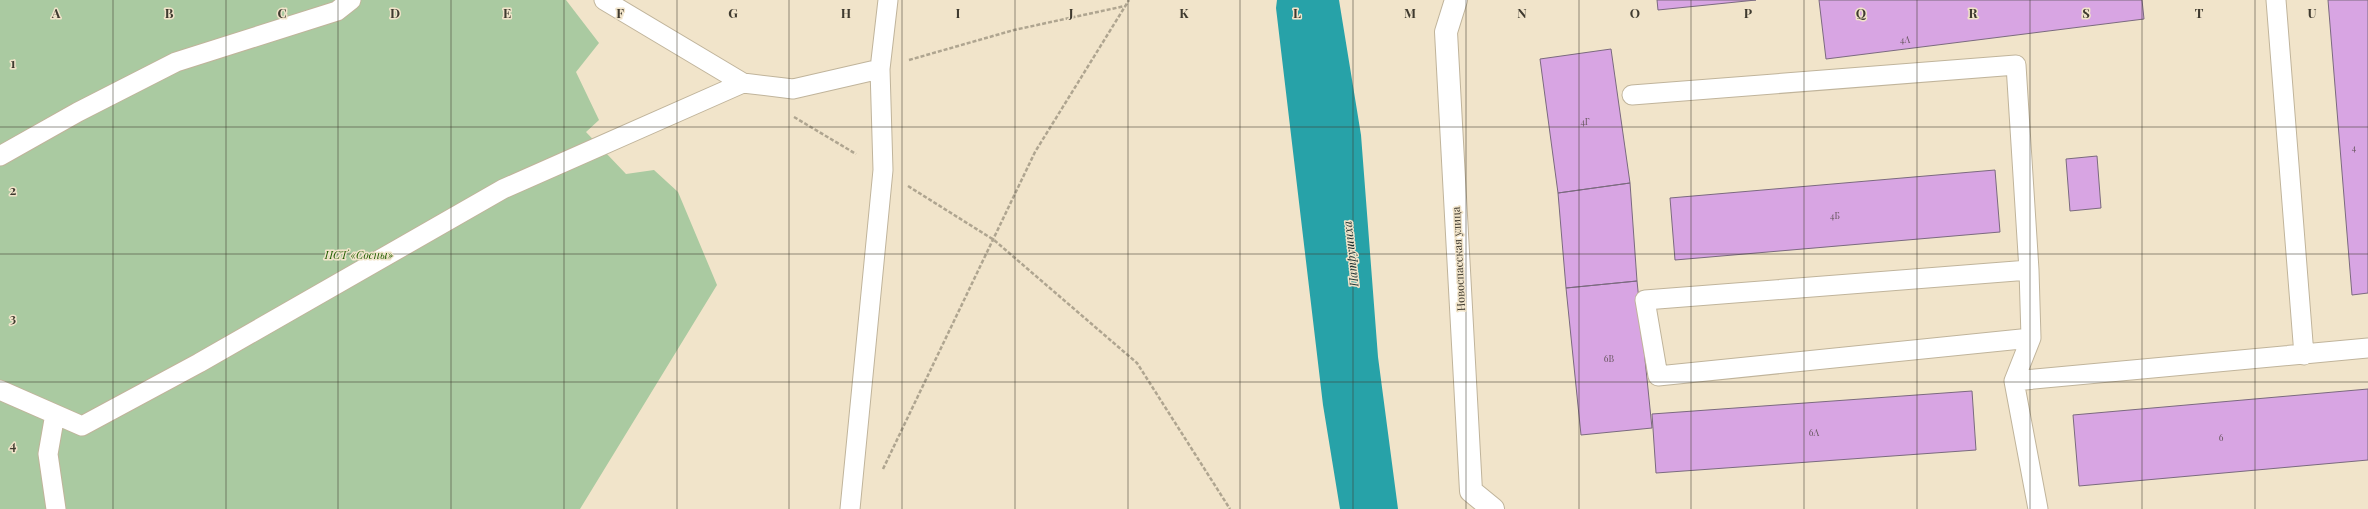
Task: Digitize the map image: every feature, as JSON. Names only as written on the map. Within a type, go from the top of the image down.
[{"type":"street","name":"Новоспасская улица","points":[[1456,0],[1446,32],[1471,491],[1493,509]]},
{"type":"lane","points":[[0,156],[78,112],[176,62],[337,11],[351,0]]},
{"type":"lane","points":[[604,0],[743,83],[793,88],[880,69]]},
{"type":"lane","points":[[850,509],[883,170],[880,69],[888,0]]},
{"type":"lane","points":[[2276,0],[2304,355]]},
{"type":"lane","points":[[1632,95],[2016,65],[2029,270],[2031,338],[2014,381],[2038,509]]},
{"type":"lane","points":[[0,390],[82,426],[199,363],[503,189],[743,83]]},
{"type":"lane","points":[[2029,270],[1646,300],[1658,376],[2031,338]]},
{"type":"lane","points":[[2014,381],[2368,348]]},
{"type":"lane","points":[[55,414],[48,454],[56,509]]},
{"type":"path","points":[[880,474],[994,240],[1035,152],[1129,0]]},
{"type":"path","points":[[880,69],[1014,30],[1126,6]]},
{"type":"path","points":[[789,113],[994,240],[1137,363],[1230,509]]},
{"type":"green space","name":"НСТ «Сосны»","points":[[0,0],[566,0],[599,43],[576,72],[599,120],[586,132],[626,174],[654,170],[678,192],[717,285],[580,509],[0,509]]},
{"type":"water","name":"Патрушиха","points":[[1277,0],[1339,0],[1361,135],[1378,357],[1398,509],[1340,509],[1323,405],[1276,8]]},
{"type":"building","points":[[1657,0],[1756,0],[1658,10]]},
{"type":"building","points":[[1819,0],[2142,0],[2144,19],[1826,59]]},
{"type":"building","points":[[2328,0],[2368,0],[2368,293],[2352,295]]},
{"type":"building","points":[[1611,49],[1630,183],[1558,193],[1540,59]]},
{"type":"building","points":[[2097,156],[2101,208],[2070,211],[2066,159]]},
{"type":"building","points":[[1995,170],[2000,232],[1675,260],[1670,198]]},
{"type":"building","points":[[1630,183],[1637,281],[1566,288],[1558,193]]},
{"type":"building","points":[[1637,281],[1652,428],[1581,435],[1566,288]]},
{"type":"building","points":[[2368,389],[2368,460],[2079,486],[2073,415]]},
{"type":"building","points":[[1972,391],[1976,450],[1656,473],[1652,414]]}]
